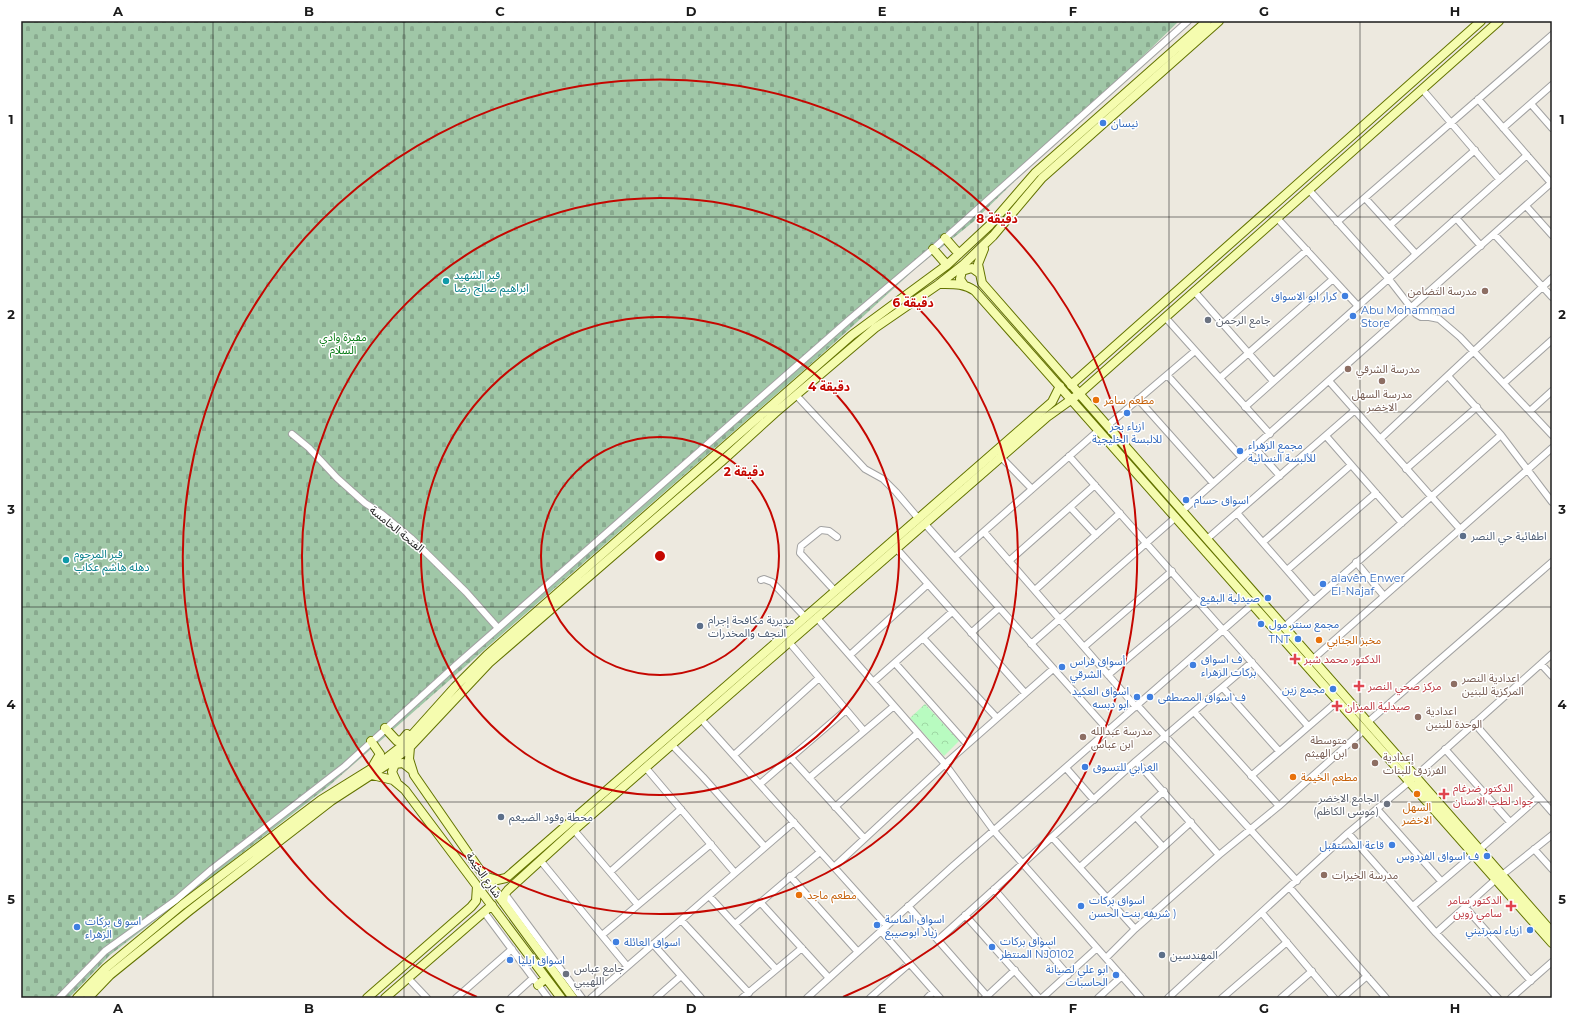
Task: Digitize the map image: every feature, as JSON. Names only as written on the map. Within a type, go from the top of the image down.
[{"type":"street","points":[[59,998],[105,951],[176,900],[212,869],[345,766],[385,728],[498,628],[850,319],[945,238],[1188,21]]},
{"type":"street","points":[[1207,21],[1035,173],[1019,197],[1011,214],[993,236],[979,257],[979,272],[982,282],[1071,385],[1075,397],[1099,430],[1125,453],[1179,514],[1247,598],[1256,598]]},
{"type":"street","points":[[370,773],[402,746],[455,687],[487,656],[716,456],[770,406],[876,316],[947,265],[1003,210],[1042,178],[1220,21]]},
{"type":"street","points":[[1071,385],[1481,21],[1489,30]]},
{"type":"street","points":[[582,998],[501,885],[502,879],[771,646],[817,618],[1047,417],[1075,397],[1499,21]]},
{"type":"street","points":[[1337,222],[1552,35]]},
{"type":"street","points":[[1503,128],[1552,85]]},
{"type":"street","points":[[1422,89],[1499,180]]},
{"type":"street","points":[[1031,644],[1270,434],[1410,307],[1551,183],[1478,99]]},
{"type":"street","points":[[1531,104],[1552,128]]},
{"type":"street","points":[[1390,225],[1475,150]]},
{"type":"street","points":[[1245,406],[1527,155]]},
{"type":"street","points":[[1309,190],[1388,278],[1410,307],[1421,317],[1433,317],[1439,319],[1460,337],[1552,435]]},
{"type":"street","points":[[1365,198],[1416,254]]},
{"type":"street","points":[[1278,201],[1286,210]]},
{"type":"street","points":[[1526,206],[1552,235]]},
{"type":"street","points":[[1003,210],[1007,209],[1011,214]]},
{"type":"street","points":[[1263,214],[1274,221],[1307,250],[1358,305]]},
{"type":"street","points":[[1456,218],[1481,246]]},
{"type":"street","points":[[1494,234],[1552,297]]},
{"type":"street","points":[[88,998],[123,964],[299,821],[410,747],[489,663],[796,395],[880,324],[940,284],[964,265],[993,236]]},
{"type":"street","points":[[945,238],[959,254]]},
{"type":"street","points":[[933,248],[947,265]]},
{"type":"street","points":[[1222,324],[1307,250]]},
{"type":"street","points":[[979,272],[972,268],[962,271],[960,280],[964,285],[975,291],[1060,386],[1075,397],[1107,426],[1125,453]]},
{"type":"street","points":[[1380,439],[1552,278]]},
{"type":"street","points":[[1220,378],[1333,279]]},
{"type":"street","points":[[940,284],[964,285]]},
{"type":"street","points":[[1194,291],[1273,381]]},
{"type":"street","points":[[892,304],[893,311],[897,312]]},
{"type":"street","points":[[876,316],[880,318],[880,324]]},
{"type":"street","points":[[1165,318],[1270,434]]},
{"type":"street","points":[[1504,383],[1552,340]]},
{"type":"street","points":[[1107,426],[1195,350]]},
{"type":"street","points":[[1167,375],[1242,458]]},
{"type":"street","points":[[1448,376],[1501,435],[1552,501]]},
{"type":"street","points":[[1329,381],[1460,529]]},
{"type":"street","points":[[503,902],[506,892],[540,860],[789,642],[805,617],[1052,402],[1060,386]]},
{"type":"street","points":[[1530,411],[1552,391]]},
{"type":"street","points":[[796,395],[865,469],[883,479],[918,518]]},
{"type":"street","points":[[1138,399],[1213,483]]},
{"type":"street","points":[[1406,469],[1477,407]]},
{"type":"street","points":[[1207,539],[1355,410]]},
{"type":"street","points":[[955,557],[1099,430]]},
{"type":"street","name":"الفتحة الخامسة","points":[[292,434],[309,448],[337,478],[365,503],[382,514],[411,538],[462,588],[498,628]]},
{"type":"street","points":[[1284,626],[1356,562],[1432,498],[1501,435]]},
{"type":"street","points":[[1326,436],[1402,523]]},
{"type":"street","points":[[1254,447],[1280,476]]},
{"type":"street","points":[[1313,659],[1552,448]]},
{"type":"street","points":[[1069,456],[1308,726]]},
{"type":"street","points":[[1001,457],[1032,489]]},
{"type":"street","points":[[1263,542],[1352,465]]},
{"type":"street","points":[[1009,561],[1095,485]]},
{"type":"street","points":[[1287,570],[1376,493]]},
{"type":"street","points":[[1070,507],[1096,535]]},
{"type":"street","points":[[1035,590],[1120,513]]},
{"type":"street","points":[[1237,513],[1313,600]]},
{"type":"street","points":[[1179,514],[1207,539],[1256,598],[1268,608],[1407,766],[1476,852],[1495,880],[1552,943]]},
{"type":"street","points":[[925,524],[1108,730]]},
{"type":"street","points":[[835,591],[800,553],[800,550],[801,546],[821,530],[829,531],[838,537]]},
{"type":"street","points":[[984,532],[1085,646],[1108,675],[1296,881]]},
{"type":"street","points":[[896,548],[1025,693]]},
{"type":"street","points":[[1356,562],[1384,596]]},
{"type":"street","points":[[1368,722],[1552,562]]},
{"type":"street","points":[[1085,646],[1172,571]]},
{"type":"street","points":[[761,580],[764,579],[772,582],[805,617]]},
{"type":"street","points":[[850,655],[928,584]]},
{"type":"street","points":[[1256,598],[1262,614],[1400,772],[1476,852],[1502,875],[1552,932]]},
{"type":"street","points":[[807,998],[908,906],[1223,631],[1256,598]]},
{"type":"street","points":[[1108,675],[1197,600]]},
{"type":"street","points":[[971,633],[999,608]]},
{"type":"street","points":[[1262,614],[1263,610],[1268,608]]},
{"type":"street","points":[[873,682],[952,612]]},
{"type":"street","points":[[817,618],[945,764],[994,831],[1141,998]]},
{"type":"street","points":[[923,638],[997,718]]},
{"type":"street","points":[[789,642],[864,731]]},
{"type":"street","points":[[771,646],[776,648],[778,652]]},
{"type":"street","points":[[1168,998],[1290,888],[1348,833],[1409,782],[1552,654]]},
{"type":"street","points":[[938,940],[1136,761],[1252,662]]},
{"type":"street","points":[[895,663],[967,744]]},
{"type":"street","points":[[1541,664],[1552,676]]},
{"type":"street","points":[[834,867],[967,744],[1053,668]]},
{"type":"street","points":[[734,755],[819,678]]},
{"type":"street","points":[[1223,688],[1280,751]]},
{"type":"street","points":[[1251,776],[1338,701]]},
{"type":"street","points":[[809,778],[894,706]]},
{"type":"street","points":[[760,784],[846,710]]},
{"type":"street","points":[[1194,712],[1279,806]]},
{"type":"street","points":[[701,719],[887,926]]},
{"type":"street","points":[[1474,723],[1552,812]]},
{"type":"street","points":[[385,728],[393,739],[398,741],[411,731],[420,727]]},
{"type":"street","points":[[1106,958],[1135,929],[1219,855],[1279,806],[1364,730]]},
{"type":"street","points":[[835,807],[918,734]]},
{"type":"street","points":[[370,773],[380,754],[371,741]]},
{"type":"street","points":[[672,745],[703,776],[765,847]]},
{"type":"street","name":"شارع الخيمة","points":[[410,747],[409,760],[412,770],[484,876],[573,998]]},
{"type":"street","points":[[1445,749],[1510,822]]},
{"type":"street","points":[[791,758],[864,838]]},
{"type":"street","points":[[1136,761],[1219,855]]},
{"type":"street","points":[[397,783],[392,772],[395,764],[403,763],[412,770]]},
{"type":"street","points":[[1400,772],[1405,771],[1407,766]]},
{"type":"street","points":[[646,768],[735,873]]},
{"type":"street","points":[[1066,768],[1094,800]]},
{"type":"street","name":"شارع الخيمة","points":[[370,773],[388,778],[405,790],[561,998]]},
{"type":"street","points":[[1417,790],[1418,786],[1423,785]]},
{"type":"street","points":[[1080,867],[1164,791]]},
{"type":"street","points":[[1412,906],[1539,797]]},
{"type":"street","points":[[610,872],[681,809]]},
{"type":"street","points":[[1378,809],[1441,881]]},
{"type":"street","points":[[1136,817],[1163,847]]},
{"type":"street","points":[[77,998],[106,968],[177,910],[299,821]]},
{"type":"street","points":[[591,998],[794,822]]},
{"type":"street","points":[[1107,898],[1191,822]]},
{"type":"street","points":[[574,830],[638,905]]},
{"type":"street","points":[[1348,833],[1436,933],[1498,998]]},
{"type":"street","points":[[1502,875],[1552,835]]},
{"type":"street","points":[[1052,837],[1135,929]]},
{"type":"street","points":[[602,935],[711,844]]},
{"type":"street","points":[[1534,849],[1552,869]]},
{"type":"street","points":[[735,924],[820,852]]},
{"type":"street","points":[[540,860],[627,966]]},
{"type":"street","points":[[484,876],[494,879],[502,879]]},
{"type":"street","points":[[790,876],[858,952]]},
{"type":"street","points":[[1436,933],[1495,880]]},
{"type":"street","points":[[367,998],[476,901],[478,895],[477,885]]},
{"type":"street","points":[[1290,888],[1386,998]]},
{"type":"street","points":[[994,889],[1068,975]]},
{"type":"street","points":[[709,896],[776,970]]},
{"type":"street","points":[[760,902],[829,978]]},
{"type":"street","points":[[385,998],[492,905]]},
{"type":"street","points":[[908,906],[986,997],[1015,970]]},
{"type":"street","points":[[1465,907],[1531,981]]},
{"type":"street","points":[[465,912],[473,922]]},
{"type":"street","points":[[484,912],[548,998]]},
{"type":"street","points":[[1262,913],[1334,998]]},
{"type":"street","points":[[965,915],[1041,998],[1097,948]]},
{"type":"street","points":[[681,920],[749,992]]},
{"type":"street","points":[[881,931],[940,998]]},
{"type":"street","points":[[1222,998],[1287,942]]},
{"type":"street","points":[[653,944],[701,998]]},
{"type":"street","points":[[742,998],[802,948]]},
{"type":"street","points":[[456,998],[512,949]]},
{"type":"street","points":[[1511,998],[1552,962]]},
{"type":"street","points":[[870,998],[910,963]]},
{"type":"street","points":[[1285,997],[1312,971]]},
{"type":"street","points":[[656,998],[681,976]]},
{"type":"street","points":[[1098,998],[1122,976]]},
{"type":"street","points":[[1342,998],[1367,976]]},
{"type":"street","points":[[408,978],[427,998]]},
{"type":"street","points":[[511,998],[536,982],[546,978]]},
{"type":"street","points":[[927,998],[934,991]]},
{"type":"green space","name":"مقبرة وادي السلام","points":[[21,21],[1179,21],[973,222],[915,269],[821,355],[330,785],[110,955],[69,998],[21,998]]},
{"type":"green space","points":[[925,704],[959,741],[944,756],[910,718]]},
{"type":"place","name":"نيسان","points":[[1103,123]]},
{"type":"place","name":"قبر الشهيد ابراهيم صالح رضا","points":[[446,281]]},
{"type":"place","name":"مدرسة التضامن","points":[[1485,291]]},
{"type":"place","name":"كرار ابو الاسواق","points":[[1345,296]]},
{"type":"place","name":"Abu Mohammad Store","points":[[1353,316]]},
{"type":"place","name":"جامع الرحمن","points":[[1208,320]]},
{"type":"place","name":"مدرسة الشرقي","points":[[1348,369]]},
{"type":"place","name":"مدرسة السهل الاخضر","points":[[1382,381]]},
{"type":"place","name":"مطعم سامر","points":[[1096,400]]},
{"type":"place","name":"ازياء بحر للالبسة الخليجية","points":[[1127,413]]},
{"type":"place","name":"مجمع الزهراء للألبسة النسائية","points":[[1240,451]]},
{"type":"place","name":"اسواق حسام","points":[[1186,500]]},
{"type":"place","name":"اطفائية حي النصر","points":[[1463,536]]},
{"type":"place","name":"قبر المرحوم دهله هاشم عكاب","points":[[66,560]]},
{"type":"place","name":"alavên Enwer El-Najaf","points":[[1323,584]]},
{"type":"place","name":"صيدلية البقيع","points":[[1268,598]]},
{"type":"place","name":"مجمع سنتر مول","points":[[1261,624]]},
{"type":"place","name":"مديرية مكافحة إجرام النجف والمخدرات","points":[[700,626]]},
{"type":"place","name":"TNT","points":[[1298,639]]},
{"type":"place","name":"مخبز الجنابي","points":[[1319,640]]},
{"type":"place","name":"الدكتور محمد شبر","points":[[1295,659]]},
{"type":"place","name":"ف اسواق بركات الزهراء","points":[[1193,665]]},
{"type":"place","name":"أسواق فراس الشرقي","points":[[1062,667]]},
{"type":"place","name":"اعدادية النصر المركزية للبنين","points":[[1454,684]]},
{"type":"place","name":"مركز صحي النصر","points":[[1359,686]]},
{"type":"place","name":"مجمع زين","points":[[1333,689]]},
{"type":"place","name":"اسواق العكيد ابو دبسه","points":[[1137,697]]},
{"type":"place","name":"ف اسواق المصطفى","points":[[1150,697]]},
{"type":"place","name":"صيدلية الميزان","points":[[1337,706]]},
{"type":"place","name":"اعدادية الوحدة للبنين","points":[[1418,717]]},
{"type":"place","name":"مدرسة عبدالله ابن عباس","points":[[1083,737]]},
{"type":"place","name":"متوسطة ابن الهيثم","points":[[1355,746]]},
{"type":"place","name":"إعدادية الفرزدق للبنات","points":[[1375,763]]},
{"type":"place","name":"الغرابي للتسوق","points":[[1085,767]]},
{"type":"place","name":"مطعم الخيمة","points":[[1293,777]]},
{"type":"place","name":"السهل الاخضر","points":[[1417,794]]},
{"type":"place","name":"الدكتور ضرغام جواد لطب الاسنان","points":[[1444,794]]},
{"type":"place","name":"الجامع الاخضر (موسى الكاظم)","points":[[1387,804]]},
{"type":"place","name":"محطة وقود الضيغم","points":[[501,817]]},
{"type":"place","name":"قاعة المستقبل","points":[[1392,845]]},
{"type":"place","name":"ف اسواق الفردوس","points":[[1487,856]]},
{"type":"place","name":"مدرسة الخيرات","points":[[1324,875]]},
{"type":"place","name":"مطعم ماجد","points":[[799,895]]},
{"type":"place","name":"اسواق بركات شريفه بنت الحسن )","points":[[1081,906]]},
{"type":"place","name":"الدكتور سامر سامي زوين","points":[[1511,906]]},
{"type":"place","name":"اسواق الماسة زياد ابوصيبع","points":[[877,925]]},
{"type":"place","name":"اسو ق بركات الزهراء","points":[[77,927]]},
{"type":"place","name":"ازياء لمبرتيني","points":[[1530,930]]},
{"type":"place","name":"اسواق العائلة","points":[[616,942]]},
{"type":"place","name":"اسواق بركات المنتظر NJ0102","points":[[992,947]]},
{"type":"place","name":"المهندسين","points":[[1162,955]]},
{"type":"place","name":"اسواق ايليا","points":[[510,960]]},
{"type":"place","name":"جامع عباس اللهيبي","points":[[566,974]]},
{"type":"place","name":"ابو علي لصيانة الحاسبات","points":[[1116,975]]}]
